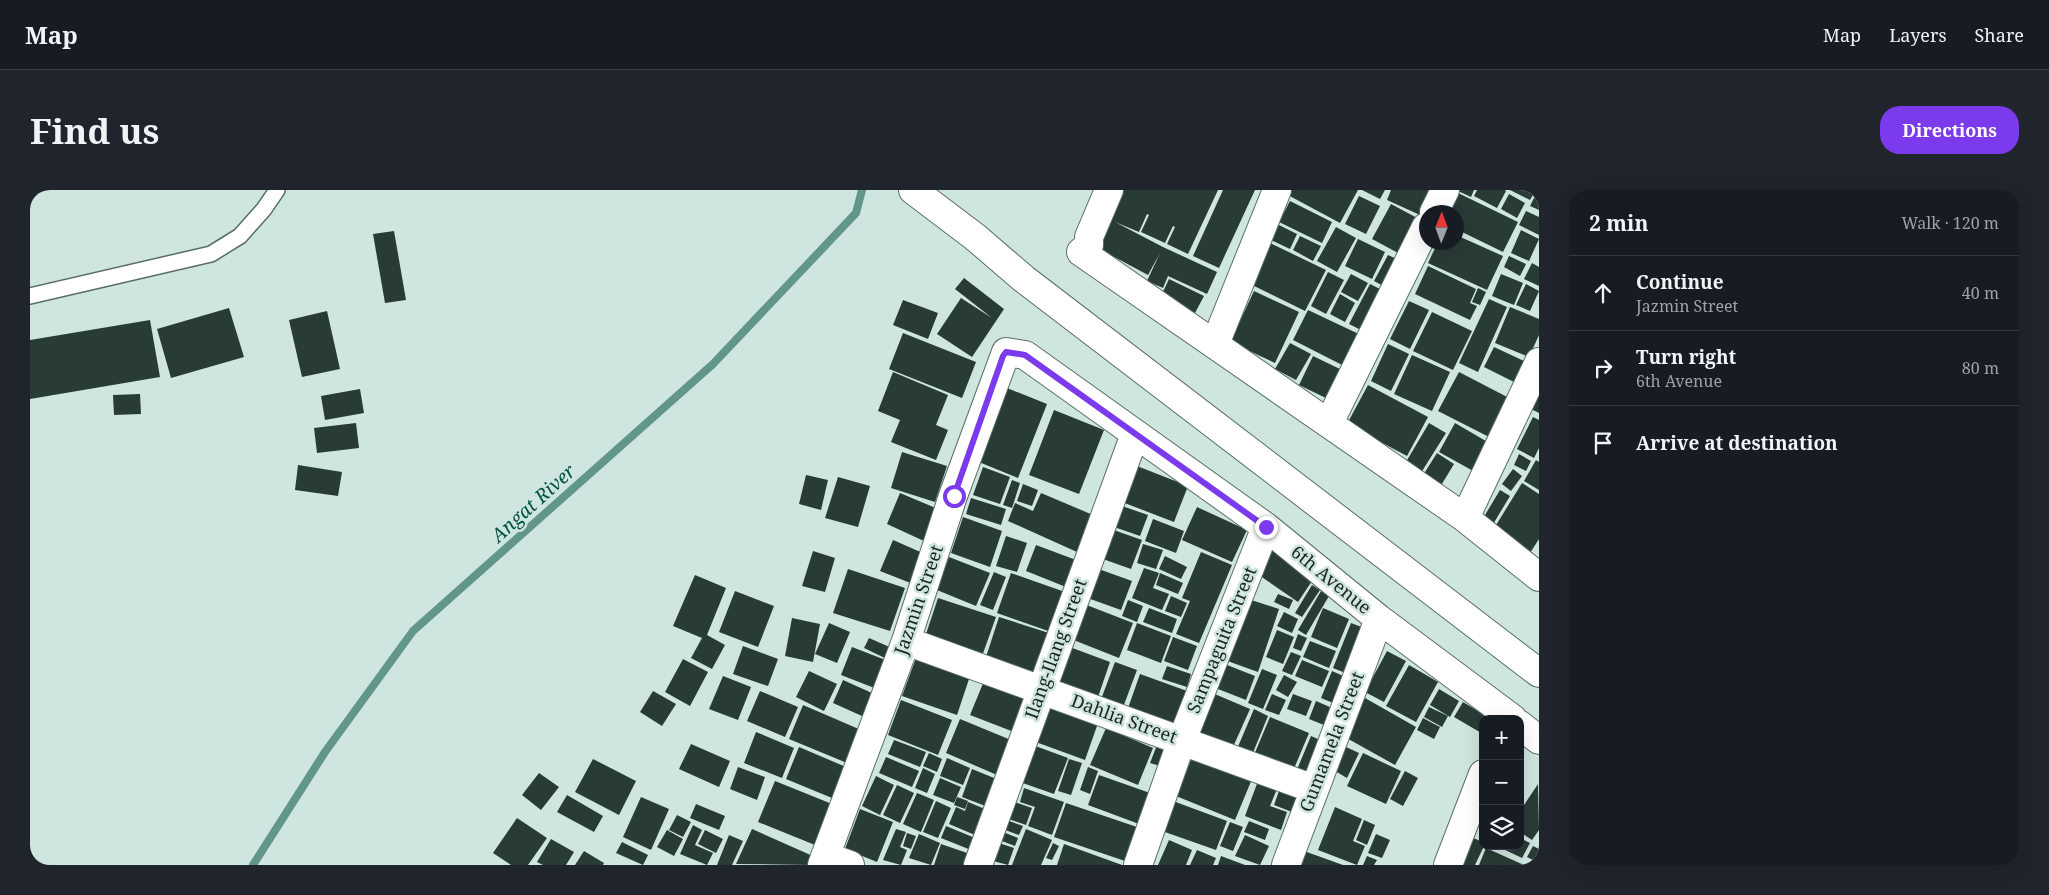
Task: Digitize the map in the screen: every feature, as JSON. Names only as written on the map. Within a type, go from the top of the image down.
[{"type":"street","points":[[912,190],[975,237],[1024,279],[1539,672]]},
{"type":"street","points":[[1109,190],[1089,237],[1089,245],[1081,252],[1465,518],[1539,577]]},
{"type":"street","points":[[1215,344],[1277,190]]},
{"type":"street","points":[[1438,205],[1445,190]]},
{"type":"street","points":[[1329,424],[1419,242]]},
{"type":"street","name":"Jazmin Street","points":[[832,862],[1003,356],[1006,352],[1025,355]]},
{"type":"street","name":"6th Avenue","points":[[1025,355],[1266,527],[1379,619],[1506,715]]},
{"type":"street","points":[[1465,518],[1539,362]]},
{"type":"street","name":"Ilang-Ilang Street","points":[[978,865],[1135,434]]},
{"type":"street","name":"Sampaguita Street","points":[[1138,865],[1182,740],[1266,527]]},
{"type":"street","name":"Gumamela Street","points":[[1286,865],[1379,619]]},
{"type":"street","name":"Dahlia Street","points":[[906,641],[1314,789]]},
{"type":"street","name":"6th Avenue","points":[[1524,729],[1539,740]]},
{"type":"street","points":[[1448,865],[1479,784]]},
{"type":"lane","points":[[30,296],[211,254],[240,236],[264,209],[277,190]]},
{"type":"building","points":[[1120,190],[1218,190],[1188,254],[1167,244],[1175,227],[1173,226],[1165,243],[1141,232],[1149,215],[1147,214],[1139,232],[1115,222],[1217,272],[1207,294],[1168,276],[1163,288],[1147,281],[1160,253],[1148,275],[1092,245]]},
{"type":"building","points":[[1223,190],[1255,190],[1219,268],[1193,256]]},
{"type":"building","points":[[1288,190],[1358,190],[1340,223],[1286,194]]},
{"type":"building","points":[[1362,190],[1385,190],[1380,199]]},
{"type":"building","points":[[1391,190],[1432,190],[1425,205],[1419,205],[1419,215],[1387,200]]},
{"type":"building","points":[[1456,190],[1474,190],[1471,197]]},
{"type":"building","points":[[1477,190],[1506,191],[1497,208],[1474,196]]},
{"type":"building","points":[[1510,190],[1536,190],[1530,200]]},
{"type":"building","points":[[1539,190],[1539,210],[1530,206]]},
{"type":"building","points":[[1458,193],[1518,222],[1503,252],[1464,233],[1464,205],[1452,205]]},
{"type":"building","points":[[1509,194],[1525,203],[1517,218],[1501,209]]},
{"type":"building","points":[[1359,196],[1380,206],[1366,234],[1345,224]]},
{"type":"building","points":[[1290,201],[1332,222],[1322,243],[1279,222]]},
{"type":"building","points":[[1391,204],[1419,219],[1400,254],[1372,239]]},
{"type":"building","points":[[1526,211],[1539,217],[1539,235],[1519,225]]},
{"type":"building","points":[[1275,223],[1297,234],[1290,249],[1267,238]]},
{"type":"building","points":[[1336,227],[1356,238],[1337,272],[1317,261]]},
{"type":"building","points":[[1521,230],[1539,239],[1529,261],[1511,253]]},
{"type":"building","points":[[394,231],[406,300],[385,303],[373,234]]},
{"type":"building","points":[[1300,236],[1321,246],[1313,261],[1293,250]]},
{"type":"building","points":[[1358,239],[1385,252],[1372,279],[1345,266]]},
{"type":"building","points":[[1464,239],[1503,256],[1487,290],[1428,263],[1434,250],[1464,250]]},
{"type":"building","points":[[1270,243],[1326,270],[1305,311],[1250,284]]},
{"type":"building","points":[[1388,255],[1403,262],[1389,289],[1374,281]]},
{"type":"building","points":[[1509,256],[1526,264],[1520,276],[1504,267]]},
{"type":"building","points":[[1532,263],[1539,267],[1539,286],[1524,279]]},
{"type":"building","points":[[1428,266],[1476,289],[1470,303],[1477,306],[1470,320],[1415,294]]},
{"type":"building","points":[[1328,272],[1344,280],[1326,314],[1311,306]]},
{"type":"building","points":[[1351,274],[1368,283],[1358,301],[1341,292]]},
{"type":"building","points":[[1501,274],[1523,283],[1514,305],[1492,296]]},
{"type":"building","points":[[964,278],[1004,309],[972,357],[937,334],[961,298],[992,318],[955,289]]},
{"type":"building","points":[[1169,279],[1204,296],[1195,313],[1161,296]]},
{"type":"building","points":[[1370,284],[1386,292],[1365,332],[1349,324]]},
{"type":"building","points":[[1526,284],[1539,291],[1530,311],[1516,305]]},
{"type":"building","points":[[1478,288],[1486,292],[1480,305],[1472,302]]},
{"type":"building","points":[[1254,291],[1299,312],[1275,363],[1230,342]]},
{"type":"building","points":[[1340,294],[1355,303],[1345,322],[1330,314]]},
{"type":"building","points":[[1489,299],[1507,307],[1478,372],[1459,363]]},
{"type":"building","points":[[903,300],[938,313],[928,339],[893,325]]},
{"type":"building","points":[[1409,301],[1429,310],[1410,349],[1390,339]]},
{"type":"building","points":[[1510,307],[1539,319],[1539,335],[1529,357],[1495,343]]},
{"type":"building","points":[[229,308],[244,357],[171,378],[157,329]]},
{"type":"building","points":[[1308,310],[1363,336],[1348,368],[1293,340]]},
{"type":"building","points":[[327,311],[340,369],[302,377],[289,320]]},
{"type":"building","points":[[1432,312],[1472,331],[1453,370],[1413,351]]},
{"type":"building","points":[[150,320],[160,377],[30,399],[30,340]]},
{"type":"building","points":[[903,333],[976,362],[962,398],[889,369]]},
{"type":"building","points":[[1290,343],[1311,354],[1296,380],[1275,369]]},
{"type":"building","points":[[1388,344],[1409,354],[1391,391],[1371,381]]},
{"type":"building","points":[[1494,347],[1524,361],[1514,382],[1484,367]]},
{"type":"building","points":[[1412,355],[1450,372],[1432,411],[1394,394]]},
{"type":"building","points":[[1313,356],[1342,370],[1328,399],[1299,385]]},
{"type":"building","points":[[893,372],[948,395],[936,425],[948,430],[936,460],[891,442],[900,420],[878,411]]},
{"type":"building","points":[[1459,372],[1513,400],[1493,439],[1438,411]]},
{"type":"building","points":[[1368,385],[1428,417],[1407,456],[1347,424]]},
{"type":"building","points":[[1002,386],[1047,404],[1018,478],[974,460]]},
{"type":"building","points":[[360,389],[364,413],[325,420],[321,396]]},
{"type":"building","points":[[140,394],[141,414],[114,415],[113,395]]},
{"type":"building","points":[[1539,395],[1539,413],[1531,409]]},
{"type":"building","points":[[1054,410],[1104,430],[1079,494],[1029,475]]},
{"type":"building","points":[[1533,417],[1539,420],[1539,448],[1534,458],[1517,449]]},
{"type":"building","points":[[356,423],[359,448],[317,453],[314,428]]},
{"type":"building","points":[[1429,423],[1446,433],[1419,476],[1403,467]]},
{"type":"building","points":[[1455,423],[1491,444],[1475,472],[1439,452]]},
{"type":"building","points":[[902,452],[947,466],[935,502],[891,488]]},
{"type":"building","points":[[1437,453],[1454,464],[1437,492],[1420,480]]},
{"type":"building","points":[[1519,454],[1531,461],[1526,471],[1514,465]]},
{"type":"building","points":[[1536,460],[1539,462],[1539,490],[1524,481]]},
{"type":"building","points":[[298,465],[342,472],[338,496],[295,490]]},
{"type":"building","points":[[1137,466],[1188,486],[1174,522],[1122,502]]},
{"type":"building","points":[[983,467],[1010,477],[1000,504],[973,495]]},
{"type":"building","points":[[1513,469],[1522,476],[1511,491],[1502,484]]},
{"type":"building","points":[[806,475],[828,480],[821,510],[799,504]]},
{"type":"building","points":[[838,477],[870,486],[858,527],[825,518]]},
{"type":"building","points":[[1012,480],[1020,483],[1012,508],[1003,505]]},
{"type":"building","points":[[1522,483],[1539,494],[1539,539],[1530,553],[1493,530]]},
{"type":"building","points":[[1023,484],[1038,490],[1032,506],[1017,501]]},
{"type":"building","points":[[1500,490],[1510,496],[1492,526],[1482,520]]},
{"type":"building","points":[[900,493],[938,509],[924,541],[887,524]]},
{"type":"building","points":[[1041,493],[1093,515],[1077,552],[1008,521],[1015,503],[1033,511]]},
{"type":"building","points":[[971,498],[1006,509],[1001,525],[966,514]]},
{"type":"building","points":[[1122,506],[1148,515],[1140,536],[1114,527]]},
{"type":"building","points":[[1197,507],[1247,530],[1232,562],[1182,540]]},
{"type":"building","points":[[963,517],[1002,531],[990,567],[951,553]]},
{"type":"building","points":[[1153,519],[1184,531],[1176,553],[1145,541]]},
{"type":"building","points":[[1111,529],[1142,540],[1131,569],[1100,558]]},
{"type":"building","points":[[1006,536],[1027,543],[1017,572],[996,566]]},
{"type":"building","points":[[893,540],[925,554],[913,584],[880,571]]},
{"type":"building","points":[[1143,544],[1163,550],[1156,569],[1137,563]]},
{"type":"building","points":[[1036,545],[1076,560],[1066,587],[1026,571]]},
{"type":"building","points":[[1271,545],[1316,575],[1298,602],[1253,571]]},
{"type":"building","points":[[813,551],[835,558],[825,592],[802,586]]},
{"type":"building","points":[[1201,552],[1232,565],[1199,643],[1176,634],[1190,601],[1182,598]]},
{"type":"building","points":[[1165,556],[1187,567],[1181,579],[1159,569]]},
{"type":"building","points":[[949,557],[990,573],[976,606],[937,590]]},
{"type":"building","points":[[1093,567],[1132,581],[1121,610],[1082,596]]},
{"type":"building","points":[[1144,568],[1159,573],[1153,588],[1169,594],[1162,610],[1132,598]]},
{"type":"building","points":[[848,569],[905,588],[890,631],[833,613]]},
{"type":"building","points":[[994,572],[1006,577],[993,610],[980,605]]},
{"type":"building","points":[[1011,573],[1065,592],[1051,632],[997,613]]},
{"type":"building","points":[[1160,573],[1183,583],[1178,594],[1156,585]]},
{"type":"building","points":[[695,575],[726,588],[707,635],[725,645],[712,669],[691,658],[702,638],[673,626]]},
{"type":"building","points":[[1312,585],[1320,590],[1302,617],[1295,613]]},
{"type":"building","points":[[735,591],[774,606],[758,647],[719,632]]},
{"type":"building","points":[[1321,591],[1329,596],[1306,635],[1298,630]]},
{"type":"building","points":[[1278,594],[1293,600],[1289,609],[1274,602]]},
{"type":"building","points":[[1171,596],[1187,603],[1181,617],[1165,611]]},
{"type":"building","points":[[1242,597],[1279,609],[1258,672],[1222,659]]},
{"type":"building","points":[[938,598],[996,617],[981,659],[924,640]]},
{"type":"building","points":[[1128,600],[1143,606],[1137,622],[1122,616]]},
{"type":"building","points":[[1084,604],[1133,623],[1119,658],[1071,639]]},
{"type":"building","points":[[1149,608],[1177,619],[1172,633],[1143,622]]},
{"type":"building","points":[[1323,608],[1349,619],[1337,648],[1311,637]]},
{"type":"building","points":[[1284,612],[1298,619],[1292,633],[1277,626]]},
{"type":"building","points":[[999,617],[1052,634],[1038,677],[985,660]]},
{"type":"building","points":[[792,618],[820,624],[813,662],[785,656]]},
{"type":"building","points":[[829,623],[850,632],[837,663],[815,654]]},
{"type":"building","points":[[1137,623],[1171,636],[1161,663],[1127,650]]},
{"type":"building","points":[[1351,623],[1367,629],[1348,674],[1333,668]]},
{"type":"building","points":[[1277,630],[1294,637],[1283,664],[1266,657]]},
{"type":"building","points":[[1298,634],[1307,638],[1301,651],[1293,648]]},
{"type":"building","points":[[1173,637],[1197,646],[1188,670],[1164,661]]},
{"type":"building","points":[[869,638],[894,649],[889,660],[864,648]]},
{"type":"building","points":[[1310,641],[1336,651],[1329,668],[1303,657]]},
{"type":"building","points":[[743,646],[778,659],[768,686],[733,674]]},
{"type":"building","points":[[1067,646],[1110,662],[1097,700],[1052,684]]},
{"type":"building","points":[[852,647],[888,661],[877,689],[841,675]]},
{"type":"building","points":[[1387,651],[1406,661],[1384,702],[1365,692]]},
{"type":"building","points":[[1291,652],[1301,656],[1292,675],[1282,671]]},
{"type":"building","points":[[916,658],[970,676],[957,715],[902,696]]},
{"type":"building","points":[[683,659],[708,672],[690,706],[665,692]]},
{"type":"building","points":[[1302,660],[1329,671],[1322,687],[1295,676]]},
{"type":"building","points":[[1115,662],[1137,670],[1122,710],[1100,702]]},
{"type":"building","points":[[1222,663],[1255,676],[1246,700],[1213,687]]},
{"type":"building","points":[[1409,665],[1438,682],[1416,722],[1386,706]]},
{"type":"building","points":[[1167,666],[1191,674],[1187,687],[1162,679]]},
{"type":"building","points":[[1262,669],[1277,675],[1263,709],[1248,703]]},
{"type":"building","points":[[809,671],[837,684],[824,711],[796,697]]},
{"type":"building","points":[[1332,671],[1348,678],[1338,705],[1321,698]]},
{"type":"building","points":[[1140,674],[1187,691],[1174,728],[1127,711]]},
{"type":"building","points":[[1284,675],[1297,682],[1288,697],[1276,690]]},
{"type":"building","points":[[723,676],[751,687],[738,720],[709,709]]},
{"type":"building","points":[[843,680],[872,693],[862,716],[833,703]]},
{"type":"building","points":[[984,681],[1027,697],[1014,732],[970,715]]},
{"type":"building","points":[[1439,689],[1459,701],[1450,717],[1430,705]]},
{"type":"building","points":[[653,691],[676,704],[662,726],[640,712]]},
{"type":"building","points":[[760,691],[798,707],[785,737],[747,721]]},
{"type":"building","points":[[1210,692],[1250,709],[1233,747],[1194,730]]},
{"type":"building","points":[[1272,694],[1286,700],[1279,715],[1265,710]]},
{"type":"building","points":[[1293,694],[1312,701],[1306,716],[1287,709]]},
{"type":"building","points":[[1365,698],[1416,727],[1395,765],[1343,736]]},
{"type":"building","points":[[901,700],[952,720],[938,755],[888,735]]},
{"type":"building","points":[[1316,701],[1332,708],[1324,725],[1309,719]]},
{"type":"building","points":[[1463,702],[1484,715],[1479,715],[1479,732],[1454,717]]},
{"type":"building","points":[[1047,704],[1098,723],[1085,760],[1033,741]]},
{"type":"building","points":[[803,705],[861,730],[847,763],[789,739]]},
{"type":"building","points":[[1429,707],[1448,716],[1442,727],[1424,717]]},
{"type":"building","points":[[1254,709],[1268,716],[1252,755],[1237,749]]},
{"type":"building","points":[[1270,717],[1309,733],[1293,771],[1254,755]]},
{"type":"building","points":[[1423,718],[1440,727],[1434,739],[1417,730]]},
{"type":"building","points":[[960,719],[1011,740],[997,775],[946,753]]},
{"type":"building","points":[[1106,728],[1153,748],[1138,785],[1090,765]]},
{"type":"building","points":[[756,732],[794,748],[782,778],[744,763]]},
{"type":"building","points":[[1311,736],[1327,743],[1312,779],[1296,772]]},
{"type":"building","points":[[894,740],[926,752],[920,767],[888,754]]},
{"type":"building","points":[[691,744],[730,761],[719,787],[679,769]]},
{"type":"building","points":[[1030,744],[1068,758],[1054,794],[1017,781]]},
{"type":"building","points":[[1157,745],[1167,748],[1160,766],[1150,763]]},
{"type":"building","points":[[799,747],[846,767],[832,798],[786,779]]},
{"type":"building","points":[[1346,747],[1359,753],[1347,778],[1335,771]]},
{"type":"building","points":[[929,753],[942,759],[937,772],[923,766]]},
{"type":"building","points":[[1363,753],[1401,771],[1386,804],[1347,786]]},
{"type":"building","points":[[1193,755],[1252,779],[1235,820],[1176,796]]},
{"type":"building","points":[[886,757],[919,771],[912,787],[879,773]]},
{"type":"building","points":[[947,758],[970,768],[963,785],[940,776]]},
{"type":"building","points":[[593,759],[636,781],[619,815],[575,792]]},
{"type":"building","points":[[1069,759],[1082,763],[1071,795],[1058,791]]},
{"type":"building","points":[[738,767],[765,777],[757,800],[730,789]]},
{"type":"building","points":[[1088,767],[1098,771],[1090,794],[1080,790]]},
{"type":"building","points":[[923,768],[935,774],[927,793],[915,788]]},
{"type":"building","points":[[972,769],[999,780],[988,807],[962,797]]},
{"type":"building","points":[[1405,771],[1418,778],[1403,806],[1390,799]]},
{"type":"building","points":[[539,773],[559,787],[541,810],[522,795]]},
{"type":"building","points":[[1099,775],[1150,793],[1139,824],[1088,805]]},
{"type":"building","points":[[876,776],[894,785],[880,815],[862,806]]},
{"type":"building","points":[[940,778],[961,787],[954,803],[933,795]]},
{"type":"building","points":[[775,781],[832,804],[815,845],[758,822]]},
{"type":"building","points":[[1258,781],[1277,789],[1270,806],[1287,812],[1281,830],[1245,816]]},
{"type":"building","points":[[1538,784],[1539,830],[1532,840],[1524,835],[1524,805]]},
{"type":"building","points":[[897,785],[914,793],[900,823],[883,815]]},
{"type":"building","points":[[1024,788],[1064,802],[1052,835],[1028,826],[1035,807],[1020,802]]},
{"type":"building","points":[[1280,788],[1299,795],[1292,812],[1274,805]]},
{"type":"building","points":[[917,793],[934,800],[921,832],[903,824]]},
{"type":"building","points":[[567,795],[603,816],[594,832],[557,812]]},
{"type":"building","points":[[641,797],[669,809],[651,850],[623,837]]},
{"type":"building","points":[[957,797],[968,801],[965,809],[954,805]]},
{"type":"building","points":[[1009,800],[1032,808],[1026,825],[1003,817]]},
{"type":"building","points":[[936,801],[951,808],[938,838],[923,832]]},
{"type":"building","points":[[1173,801],[1227,821],[1216,850],[1162,831]]},
{"type":"building","points":[[968,802],[985,809],[975,835],[949,824],[956,807],[965,811]]},
{"type":"building","points":[[1066,803],[1137,827],[1125,861],[1054,837]]},
{"type":"building","points":[[696,804],[725,816],[719,830],[690,818]]},
{"type":"building","points":[[1335,807],[1362,819],[1353,841],[1365,846],[1357,865],[1318,850]]},
{"type":"building","points":[[860,809],[893,822],[877,862],[845,849]]},
{"type":"building","points":[[677,815],[691,822],[683,837],[669,830]]},
{"type":"building","points":[[517,818],[547,838],[528,865],[511,865],[493,853]]},
{"type":"building","points":[[1004,819],[1023,826],[1019,835],[1000,828]]},
{"type":"building","points":[[1364,820],[1375,825],[1367,845],[1356,840]]},
{"type":"building","points":[[1249,821],[1269,829],[1265,840],[1244,832]]},
{"type":"building","points":[[1230,822],[1243,827],[1233,851],[1220,846]]},
{"type":"building","points":[[693,825],[702,830],[695,845],[713,853],[707,865],[680,854]]},
{"type":"building","points":[[946,826],[975,838],[971,850],[941,838]]},
{"type":"building","points":[[752,829],[815,857],[811,865],[736,864]]},
{"type":"building","points":[[896,829],[906,832],[900,847],[907,850],[901,865],[883,860]]},
{"type":"building","points":[[1026,829],[1052,840],[1041,865],[1012,865]]},
{"type":"building","points":[[667,830],[683,839],[674,856],[657,847]]},
{"type":"building","points":[[705,830],[723,839],[716,853],[698,844]]},
{"type":"building","points":[[998,830],[1018,838],[1015,846],[994,838]]},
{"type":"building","points":[[907,833],[916,836],[911,849],[903,846]]},
{"type":"building","points":[[919,834],[940,843],[931,865],[909,858]]},
{"type":"building","points":[[1376,834],[1390,840],[1382,858],[1368,853]]},
{"type":"building","points":[[729,835],[743,841],[732,865],[717,865]]},
{"type":"building","points":[[1245,835],[1269,846],[1260,865],[1235,856]]},
{"type":"building","points":[[1473,838],[1479,840],[1479,850],[1482,850],[1475,865],[1460,865]]},
{"type":"building","points":[[551,839],[574,852],[566,865],[543,865],[537,862]]},
{"type":"building","points":[[1169,840],[1192,850],[1186,865],[1158,865]]},
{"type":"building","points":[[1524,840],[1530,843],[1522,858],[1505,850],[1524,850]]},
{"type":"building","points":[[993,841],[1014,848],[1008,865],[986,859]]},
{"type":"building","points":[[622,842],[648,855],[643,865],[616,853]]},
{"type":"building","points":[[1053,843],[1059,846],[1052,860],[1046,858]]},
{"type":"building","points":[[941,844],[970,854],[966,865],[934,865]]},
{"type":"building","points":[[1064,844],[1122,865],[1057,865]]},
{"type":"building","points":[[1533,846],[1539,849],[1539,863],[1527,857]]},
{"type":"building","points":[[1197,850],[1216,858],[1213,865],[1190,865]]},
{"type":"building","points":[[1485,850],[1490,850],[1524,865],[1479,865]]},
{"type":"building","points":[[584,851],[604,863],[603,865],[575,865]]},
{"type":"building","points":[[1304,851],[1343,865],[1299,865]]},
{"type":"building","points":[[1221,856],[1245,865],[1218,865]]},
{"type":"building","points":[[1367,856],[1377,860],[1374,865],[1363,865]]},
{"type":"waterway","name":"Angat River","points":[[253,865],[325,752],[413,631],[713,364],[856,213],[862,190]]},
{"type":"route","points":[[954,496],[1003,356],[1006,352],[1012,352],[1025,355],[1266,527]]}]
